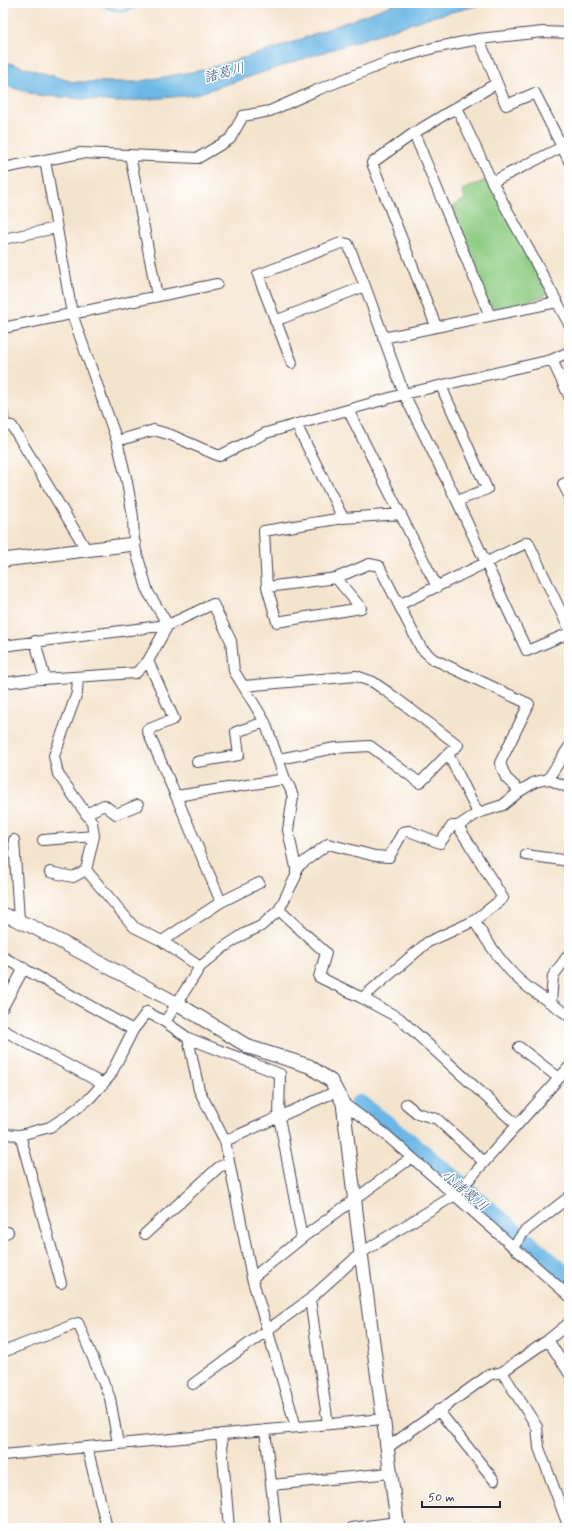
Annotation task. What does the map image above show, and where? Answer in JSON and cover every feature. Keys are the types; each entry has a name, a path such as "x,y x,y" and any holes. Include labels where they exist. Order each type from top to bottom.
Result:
{"street":[{"path":"3,168 81,153 198,158 230,139 243,116 270,111 316,90 393,60 433,48 480,39 543,32 569,33"},
{"path":"480,39 506,105 535,94 569,161"},
{"path":"436,326 372,162 414,133 498,83"},
{"path":"457,108 492,182 569,324"},
{"path":"414,133 490,316"},
{"path":"492,182 562,147"},
{"path":"130,155 157,296"},
{"path":"44,160 72,314 117,441 127,482 133,517 134,544 148,592 168,625"},
{"path":"3,239 56,228"},
{"path":"292,363 258,275 341,243 348,244 365,286 382,338 404,394 486,562 526,651 569,633"},
{"path":"3,328 217,284"},
{"path":"275,321 365,286"},
{"path":"382,338 557,302"},
{"path":"117,441 154,430 170,435 219,456 266,433 296,424 404,394 552,360 569,352"},
{"path":"552,360 569,396"},
{"path":"441,386 487,489 457,501"},
{"path":"348,410 437,587"},
{"path":"296,424 343,518"},
{"path":"3,425 12,426 86,549"},
{"path":"569,482 563,484 569,495"},
{"path":"336,578 361,608 277,622 268,588 264,531 343,518 401,514"},
{"path":"399,605 528,542 569,629"},
{"path":"3,560 134,544"},
{"path":"268,588 336,578 370,564 379,566 421,648 433,660 529,704 500,763 506,778 520,791"},
{"path":"3,646 168,625 213,604 231,641 234,671 265,722 293,797 288,830 296,868 296,876 279,910 261,926 244,934 224,947 200,967 178,1004 165,1022"},
{"path":"3,683 136,673 148,661 168,625"},
{"path":"35,641 45,679"},
{"path":"148,661 174,719 147,730 221,902"},
{"path":"244,686 356,676 373,682 458,745 420,783 370,746 335,748 279,759"},
{"path":"50,872 73,877 86,870 94,836 92,822 58,774 54,756 77,693 78,677"},
{"path":"197,762 239,754 236,732 265,722"},
{"path":"548,780 569,747"},
{"path":"448,754 478,814"},
{"path":"176,796 285,779"},
{"path":"296,868 328,844 375,856 389,857 403,832 409,831 440,843 452,826 458,826 478,814 503,805 520,791 535,782 548,780 569,788"},
{"path":"86,814 104,805 116,814 138,805"},
{"path":"362,998 428,942 474,921 503,898 458,826"},
{"path":"44,840 94,836"},
{"path":"14,840 19,920"},
{"path":"526,855 569,861"},
{"path":"86,870 134,927 162,941 200,967"},
{"path":"162,941 221,902 259,883"},
{"path":"279,910 326,953 319,977 399,1018 517,1125"},
{"path":"3,914 35,928 178,1004 249,1048 309,1066 331,1081 337,1091 343,1103 382,1419 398,1525 352,1528"},
{"path":"474,921 510,970 528,987 569,1016"},
{"path":"551,1002 553,976 569,954"},
{"path":"3,957 133,1030"},
{"path":"3,1007 24,968"},
{"path":"3,1134 20,1135 50,1127 89,1099 103,1084 133,1030 147,1012 188,1038 280,1074 279,1117 302,1238"},
{"path":"3,1030 103,1084"},
{"path":"188,1038 199,1090 225,1141 252,1278 266,1331 296,1427"},
{"path":"519,1047 559,1078"},
{"path":"193,1384 310,1299 361,1253 457,1193 569,1067"},
{"path":"225,1141 337,1091"},
{"path":"343,1103 385,1134 411,1158 457,1193 569,1296"},
{"path":"406,1104 417,1113 437,1120 484,1162"},
{"path":"20,1135 61,1283"},
{"path":"252,1278 302,1238 411,1158"},
{"path":"145,1234 219,1167 229,1163"},
{"path":"515,1245 524,1232 569,1197"},
{"path":"310,1299 328,1424"},
{"path":"3,1352 78,1323 110,1398 118,1444"},
{"path":"387,1448 438,1410 489,1375 502,1372 569,1324"},
{"path":"548,1340 569,1373"},
{"path":"502,1372 537,1427 539,1448 568,1528"},
{"path":"438,1410 494,1480"},
{"path":"3,1455 382,1419"},
{"path":"265,1430 276,1528"},
{"path":"221,1434 229,1528"},
{"path":"87,1447 107,1528"},
{"path":"272,1485 390,1473"}],"green space":[{"path":"484,181 488,181 549,294 507,308 497,309 489,305 451,207 465,199 462,190"},
{"path":"3,398 10,422 3,421"}],"water":[{"name":"諸葛川","path":"397,3 489,3 427,18 194,95 118,102 37,95 3,85 3,61 73,82 136,82 202,70 280,47"}],"waterway":[{"path":"98,3 120,11 129,10 141,3"},
{"name":"小諸葛川","path":"359,1104 397,1132 433,1162 569,1280"}]}
